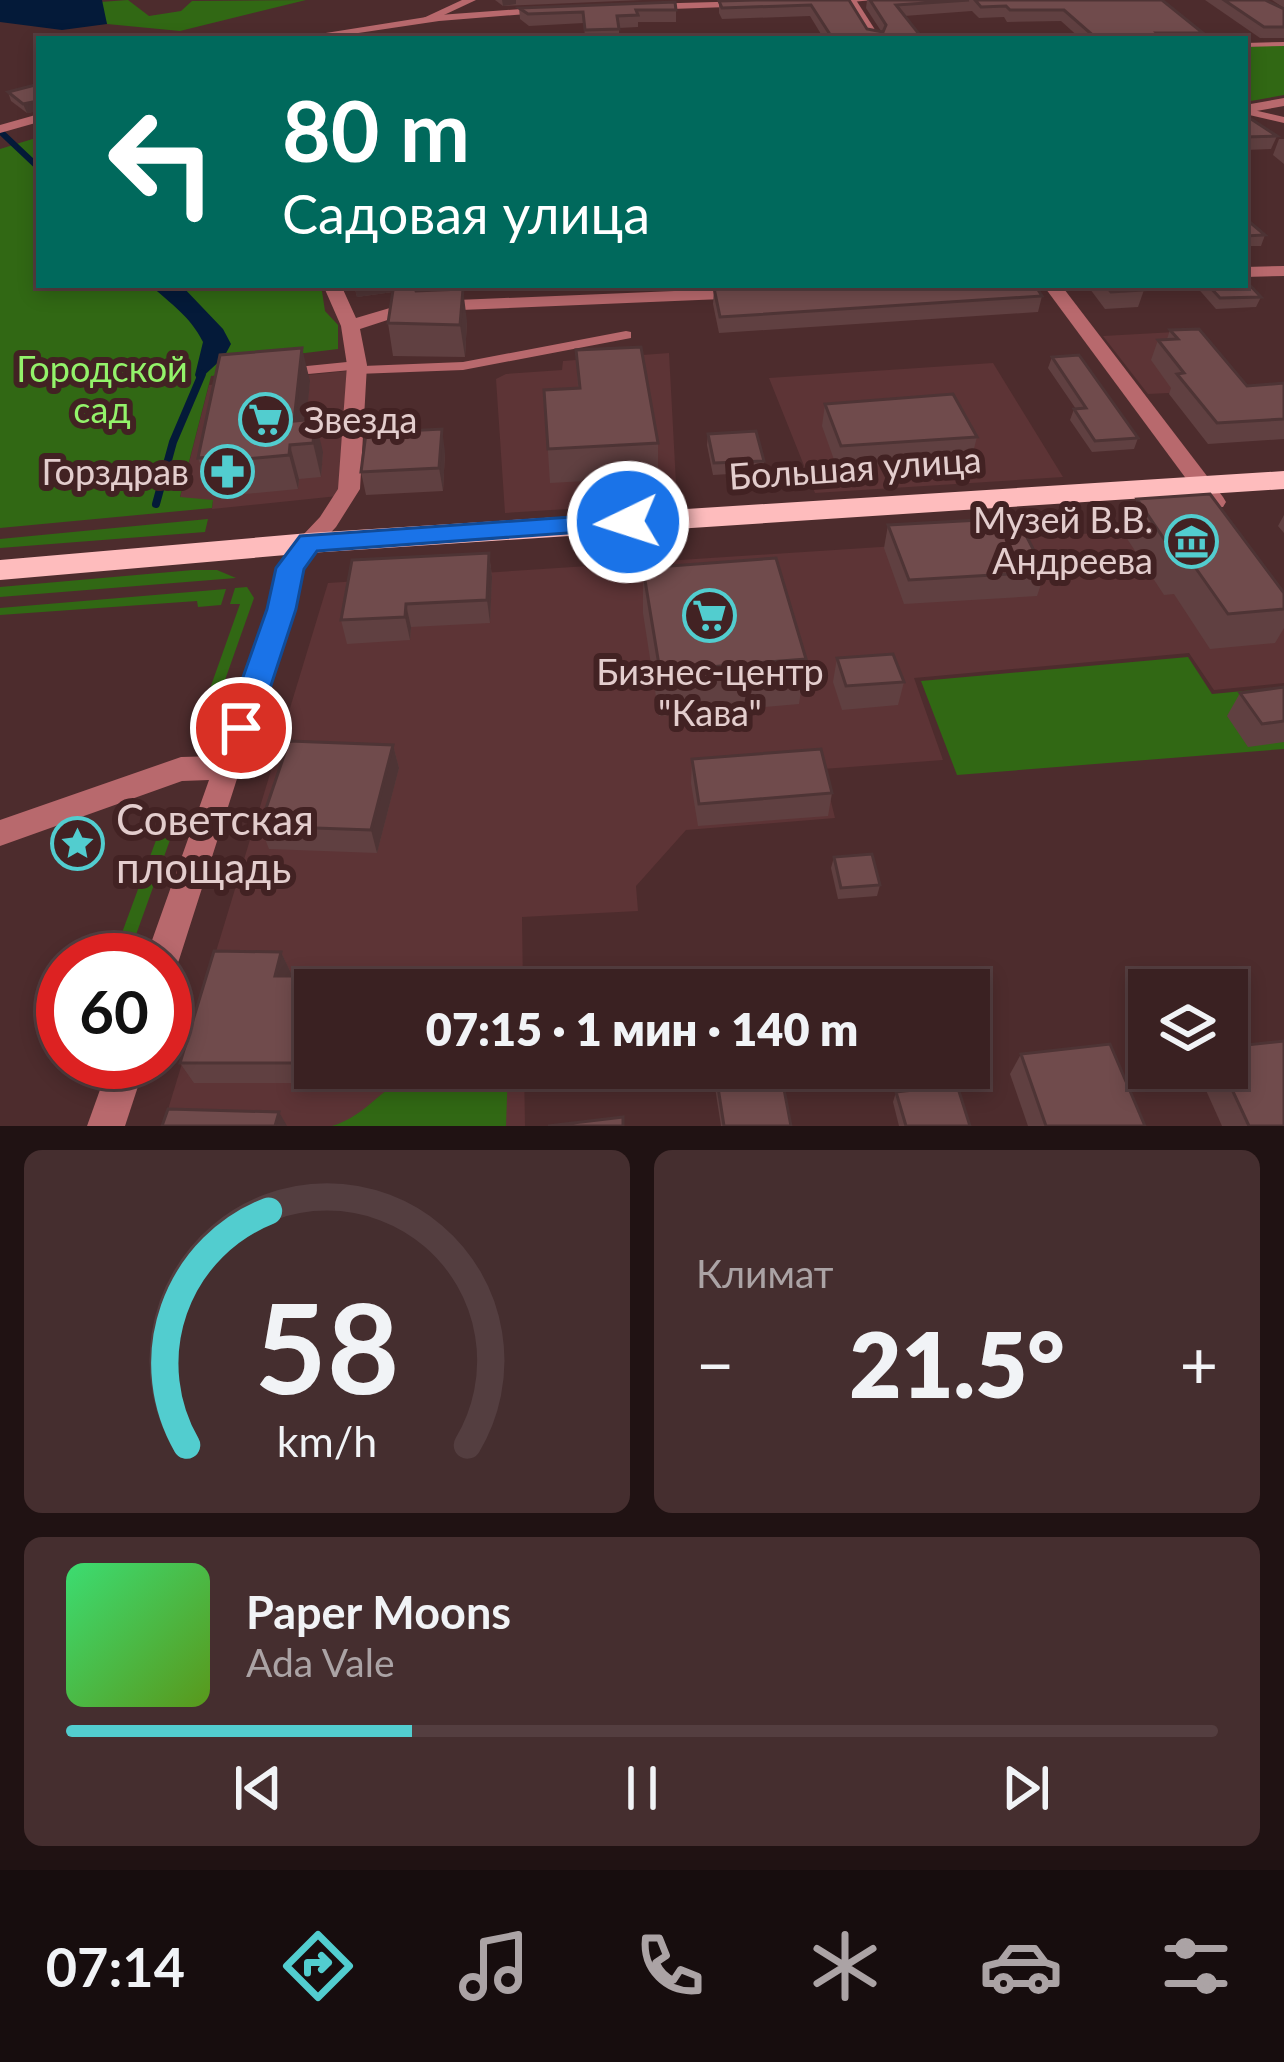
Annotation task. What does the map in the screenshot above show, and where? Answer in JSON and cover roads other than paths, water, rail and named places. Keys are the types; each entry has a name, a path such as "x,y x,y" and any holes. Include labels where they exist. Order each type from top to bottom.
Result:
{"main road":[{"name":"Большая улица","path":"0,570 309,543 1284,480"}],"street":[{"path":"425,20 471,0"},
{"path":"852,0 873,36"},
{"path":"806,2 869,0"},
{"path":"623,8 760,3"},
{"path":"315,36 425,20 555,10"},
{"path":"1248,109 1284,102"},
{"path":"0,129 36,119"},
{"path":"1248,272 1284,271"},
{"path":"171,933 282,609 290,568 349,489 357,367 350,326 333,288"},
{"path":"1054,288 1227,520"},
{"path":"350,326 410,308 764,292"},
{"path":"0,832 182,769 228,767"},
{"path":"106,1126 119,1089"}],"lane":[{"path":"1248,45 1284,44"},
{"path":"1248,111 1284,120"},
{"path":"279,373 464,366 626,335"}],"water":[{"path":"0,0 102,0 107,24 62,30 0,22"},
{"path":"153,288 184,288 231,344 198,381 195,375 203,342 186,318"}],"waterway":[{"path":"3,134 36,165"},
{"path":"156,504 173,442 202,374"}],"place":[{"name":"Звезда","path":"265,420"},
{"name":"Горздрав","path":"228,472"},
{"name":"Музей В.В. Андреева","path":"1192,541"},
{"name":"Бизнес-центр \"Кава\"","path":"710,616"},
{"name":"Советская площадь","path":"77,844"}],"park label":[{"name":"Городской сад","path":"102,390"}]}
